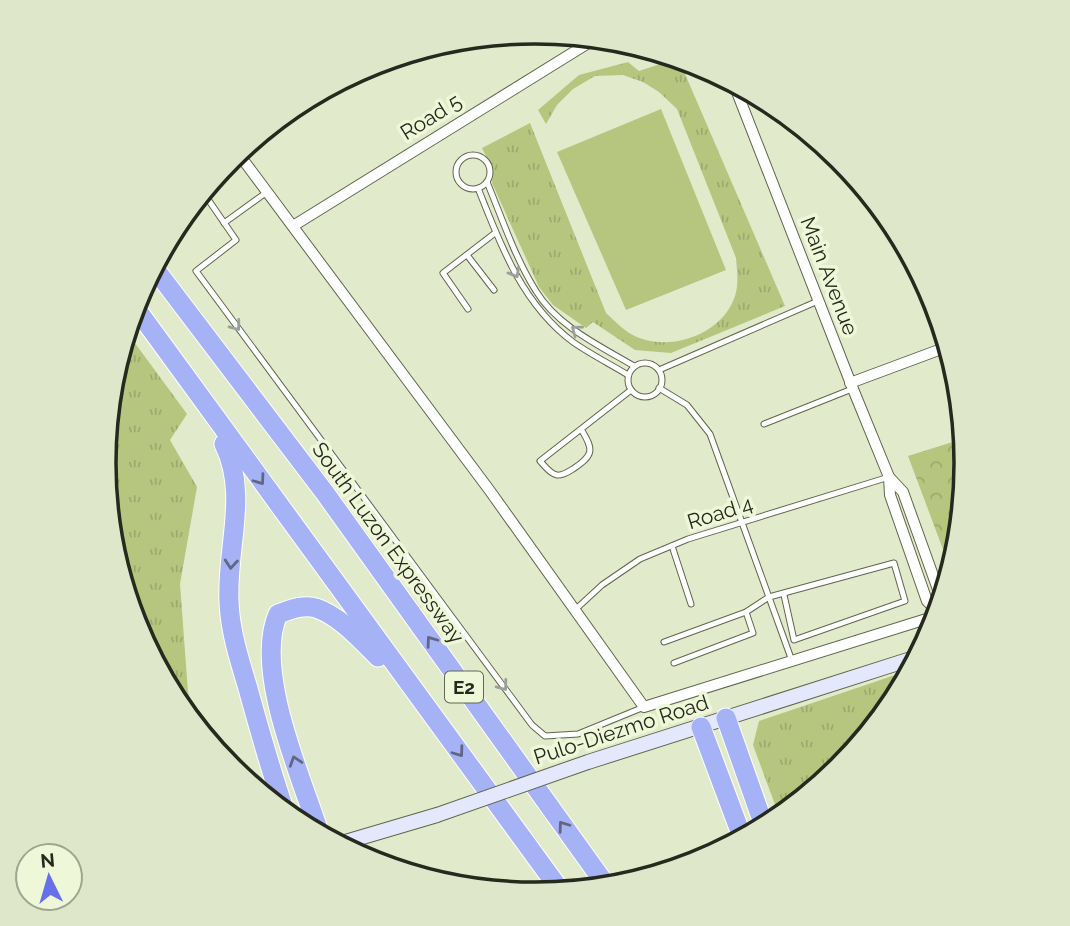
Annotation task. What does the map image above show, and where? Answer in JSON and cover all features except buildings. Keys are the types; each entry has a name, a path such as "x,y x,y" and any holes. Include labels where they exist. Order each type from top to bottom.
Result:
{"highway":[{"name":"South Luzon Expressway","path":"161,275 325,493 600,877"},
{"name":"E2","path":"142,317 554,881"},
{"path":"206,405 232,459 235,472 236,515 229,603 239,659 280,796"},
{"path":"315,820 287,736 275,687 270,659 272,628 278,614 296,607 315,608 335,618 363,641 419,697"},
{"path":"726,718 761,816"},
{"path":"701,727 739,829"}],"main road":[{"name":"Pulo-Diezmo Road","path":"352,840 437,815 588,762 904,661"}],"street":[{"name":"Road 5","path":"293,226 583,46"},
{"name":"Main Avenue","path":"738,97 889,477 890,495 930,604"},
{"path":"245,162 576,609 644,707 923,620"},
{"path":"851,386 939,350"},
{"name":"Main Avenue","path":"889,477 903,492 936,584"}],"lane":[{"path":"478,155 487,161 490,172 487,182 478,188 466,187 458,180 456,169 462,159 478,155"},
{"path":"487,182 536,292 555,313 578,332 634,366"},
{"path":"478,188 501,248 528,296 572,341 628,375"},
{"path":"224,223 267,192"},
{"path":"209,200 236,240 196,271 532,724 545,736 578,734 644,707"},
{"path":"468,309 443,273 495,233"},
{"path":"467,255 494,290"},
{"path":"659,370 818,301"},
{"path":"644,362 659,370 662,379 659,388 651,396 640,396 631,390 627,380 634,366 644,362"},
{"path":"764,424 851,386"},
{"path":"659,388 687,405 710,434 792,661"},
{"path":"581,429 589,442 591,452 587,460 565,474 550,472 540,460 631,390"},
{"name":"Road 4","path":"576,609 602,585 640,559 688,539 889,477"},
{"path":"672,546 691,604"},
{"path":"664,642 746,612 769,597 894,563 905,601 794,640 783,595"},
{"path":"674,663 753,633 746,612"}],"green space":[{"path":"628,62 639,71 662,63 684,72 785,306 671,353 635,350 593,322 586,328 553,305 539,287 492,183 493,171 482,148 530,123 606,313 628,332 645,340 660,342 691,338 706,331 728,310 735,296 736,258 677,109 659,92 643,82 623,75 595,76 573,89 557,105 546,124 538,110 579,75"},
{"path":"661,109 726,270 626,310 557,152"},
{"path":"134,342 187,414 170,440 197,487 180,584 188,692 191,703 159,648 138,598 119,518 116,463 119,408"},
{"path":"953,442 951,518 944,553 908,456"},
{"path":"897,674 868,718 850,739 811,778 776,806 753,745 759,721"}]}
